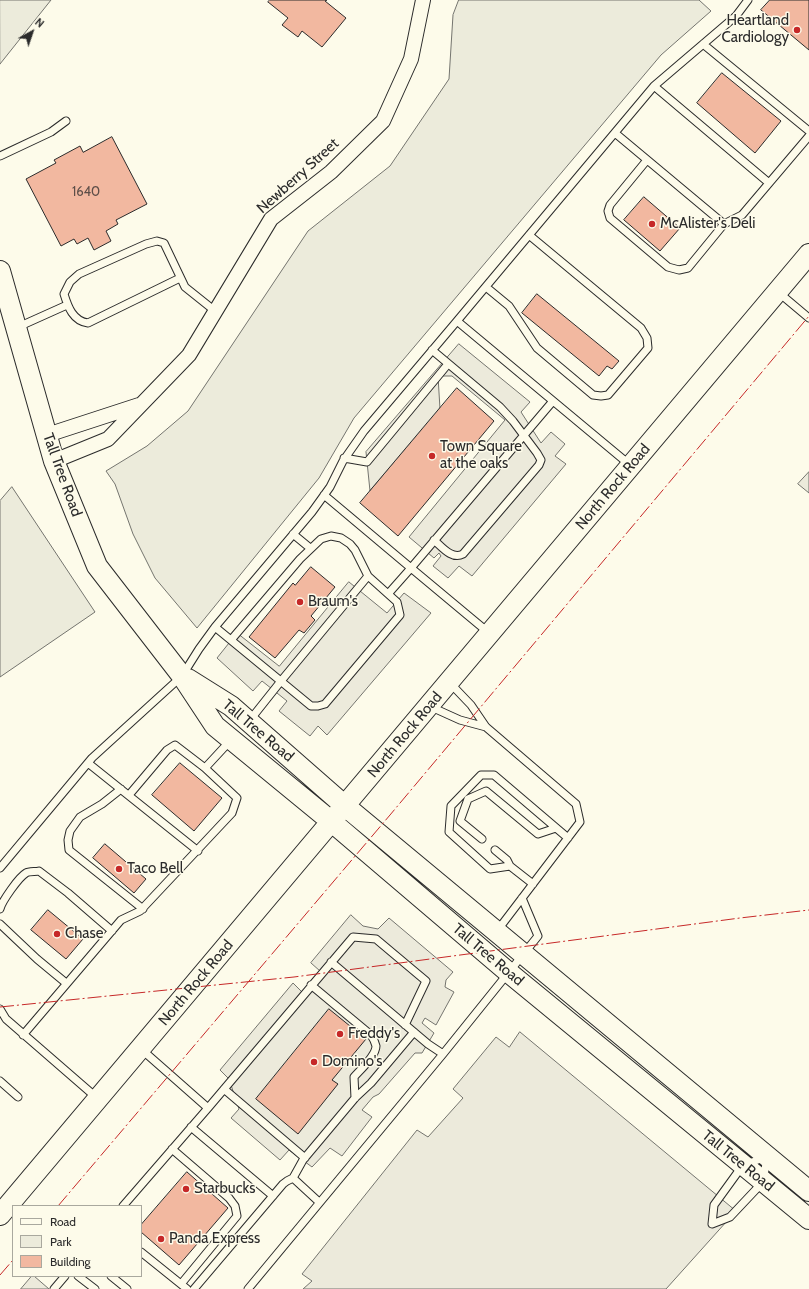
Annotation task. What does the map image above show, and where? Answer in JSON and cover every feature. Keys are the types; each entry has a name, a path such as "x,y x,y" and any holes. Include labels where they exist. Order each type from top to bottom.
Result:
{"street":[{"name":"Newberry Street","path":"54,461 108,439 189,355 271,219 331,172 383,121 412,59 423,0"},
{"name":"North Rock Road","path":"7,1209 809,254"},
{"name":"Tall Tree Road","path":"0,271 54,461 97,566 182,676 215,726 332,822 508,972 809,1219"},
{"name":"Newberry Street","path":"47,435 141,404"},
{"name":"Tall Tree Road","path":"182,676 231,706 345,806 809,1191"}],"lane":[{"path":"0,868 88,763 182,676 215,627 312,512 330,487 344,458 364,431 654,86 736,16 748,0"},
{"path":"703,44 809,131"},
{"path":"654,86 769,183"},
{"path":"0,156 51,132 66,122"},
{"path":"615,133 724,224"},
{"path":"647,160 610,205 608,211 610,218 668,267 679,270 688,268 724,224 742,215 809,136"},
{"path":"486,287 509,306 537,348 593,395 608,395 648,348 647,338 641,328 529,235"},
{"path":"180,278 88,323 82,322 75,318 67,304 64,294 70,282 79,274 146,244 157,241 164,243 185,287 215,311"},
{"path":"777,292 809,318"},
{"path":"17,328 67,304"},
{"path":"457,321 631,465"},
{"path":"432,350 500,407 538,453 541,460 539,465 464,554 459,556 452,555 434,540"},
{"path":"344,458 367,462 448,364"},
{"path":"388,594 553,400"},
{"path":"324,495 490,633"},
{"path":"294,534 310,548"},
{"path":"215,627 311,706 318,706 324,704 400,615 397,602 368,576 355,550 350,544 341,538 331,536 321,538 310,548 231,640"},
{"path":"248,722 368,576"},
{"path":"449,682 471,705 486,726 576,804 580,822 497,932"},
{"path":"429,706 460,720 486,726"},
{"path":"205,768 232,739"},
{"path":"23,1035 121,920 143,909 198,851 232,813 237,798 205,768 176,745 167,750 129,795"},
{"path":"88,763 198,851"},
{"path":"510,866 490,869 448,832 451,806 481,775 494,775 568,838"},
{"path":"121,789 102,804 80,817 70,831 68,840 69,850 143,909"},
{"path":"482,839 460,821 468,799 486,791 538,834 556,828"},
{"path":"495,850 507,860 510,866 533,884"},
{"path":"0,909 1,905 13,888 26,873 39,871 68,893 112,931"},
{"path":"248,1289 443,1054 538,936 522,898"},
{"path":"0,924 37,959 66,983"},
{"path":"124,1205 224,1090 352,937 376,939 426,981 405,1025"},
{"path":"331,962 428,1044 443,1054"},
{"path":"311,985 374,1040 376,1046 375,1051 354,1077 355,1098"},
{"path":"0,1010 3,1021 23,1035 98,1099"},
{"path":"194,1289 283,1184 293,1178 305,1158 355,1098 371,1083 414,1032"},
{"path":"141,1049 208,1108"},
{"path":"0,1081 18,1096"},
{"path":"224,1090 305,1158"},
{"path":"191,1127 273,1196"},
{"path":"172,1149 229,1198 235,1206 237,1216 181,1284"},
{"path":"767,1157 764,1182 730,1217 712,1224 714,1205 743,1165 767,1157"},
{"path":"293,1178 319,1202"},
{"path":"142,1253 187,1289"},
{"path":"54,1289 64,1277"},
{"path":"79,1277 95,1289"},
{"path":"112,1277 127,1289"}],"green space":[{"path":"0,0 51,0 0,64"},
{"path":"459,0 699,0 711,11 661,55 354,418 319,478 197,628 155,578 133,534 115,484 106,471 147,446 188,411 308,231 390,166 449,79 453,15"},
{"path":"12,487 95,612 0,677 0,501"}],"shaded area":[{"path":"459,344 530,402 521,412 541,443 551,432 565,444 555,456 566,464 472,576 459,566 448,578 433,566 441,556 439,553 434,558 409,537 505,420 452,376 438,376 440,409 370,491 366,452"},
{"path":"809,472 809,493 798,484"},
{"path":"349,582 387,613 404,593 431,613 327,735 318,726 310,736 279,711 287,701 262,681 253,691 217,658 237,633 279,666"},
{"path":"351,915 363,926 378,929 389,918 453,972 446,980 445,987 454,992 436,1025 425,1018 422,1023 434,1033 422,1053 415,1053 379,1094 373,1097 362,1110 372,1117 342,1156 330,1148 312,1167 289,1150 280,1160 231,1118 239,1109 229,1079 220,1070 293,983 303,993 320,971 311,963"},
{"path":"520,1032 736,1211 666,1289 303,1289 312,1281 302,1274 417,1130 428,1137 463,1098 453,1089 496,1037 509,1047"},
{"path":"31,1277 35,1277 49,1289 21,1289"}],"building":[{"path":"270,0 327,0 325,1 346,18 322,47 302,31 298,37 282,25 288,18 268,2"},
{"name":"Heartland Cardiology","path":"770,0 809,0 809,50 761,10"},
{"path":"722,73 781,121 755,153 697,103"},
{"path":"112,137 147,204 116,220 118,224 106,231 111,241 94,250 88,238 77,244 74,239 61,246 26,179 56,163 54,160 80,146 83,152"},
{"name":"McAlister's Deli","path":"644,197 680,228 660,251 624,220"},
{"path":"537,294 619,361 612,369 607,366 599,376 522,313"},
{"name":"Town Square at the oaks","path":"457,388 494,421 398,536 360,503"},
{"name":"Braum's","path":"311,567 335,587 311,616 315,620 304,633 299,630 275,658 249,637 293,583 295,585"},
{"path":"180,763 222,798 194,831 152,795"},
{"name":"Taco Bell","path":"105,844 146,879 134,893 93,858"},
{"name":"Chase","path":"48,910 83,939 66,959 31,930"},
{"path":"329,1009 366,1039 332,1080 338,1084 298,1134 256,1099"},
{"path":"187,1172 228,1208 179,1265 142,1233 142,1224"}],"power":[{"path":"59,1205 390,815 809,316"},
{"path":"0,1007 294,977 809,910"},
{"path":"0,1275 12,1261"}],"place":[{"name":"Heartland Cardiology","path":"797,30"},
{"name":"McAlister's Deli","path":"652,224"},
{"name":"Town Square at the oaks","path":"432,456"},
{"name":"Braum's","path":"300,602"},
{"name":"Taco Bell","path":"119,869"},
{"name":"Chase","path":"57,934"},
{"name":"Freddy's","path":"340,1034"},
{"name":"Domino's","path":"314,1062"},
{"name":"Starbucks","path":"186,1189"},
{"name":"Panda Express","path":"161,1239"}]}
